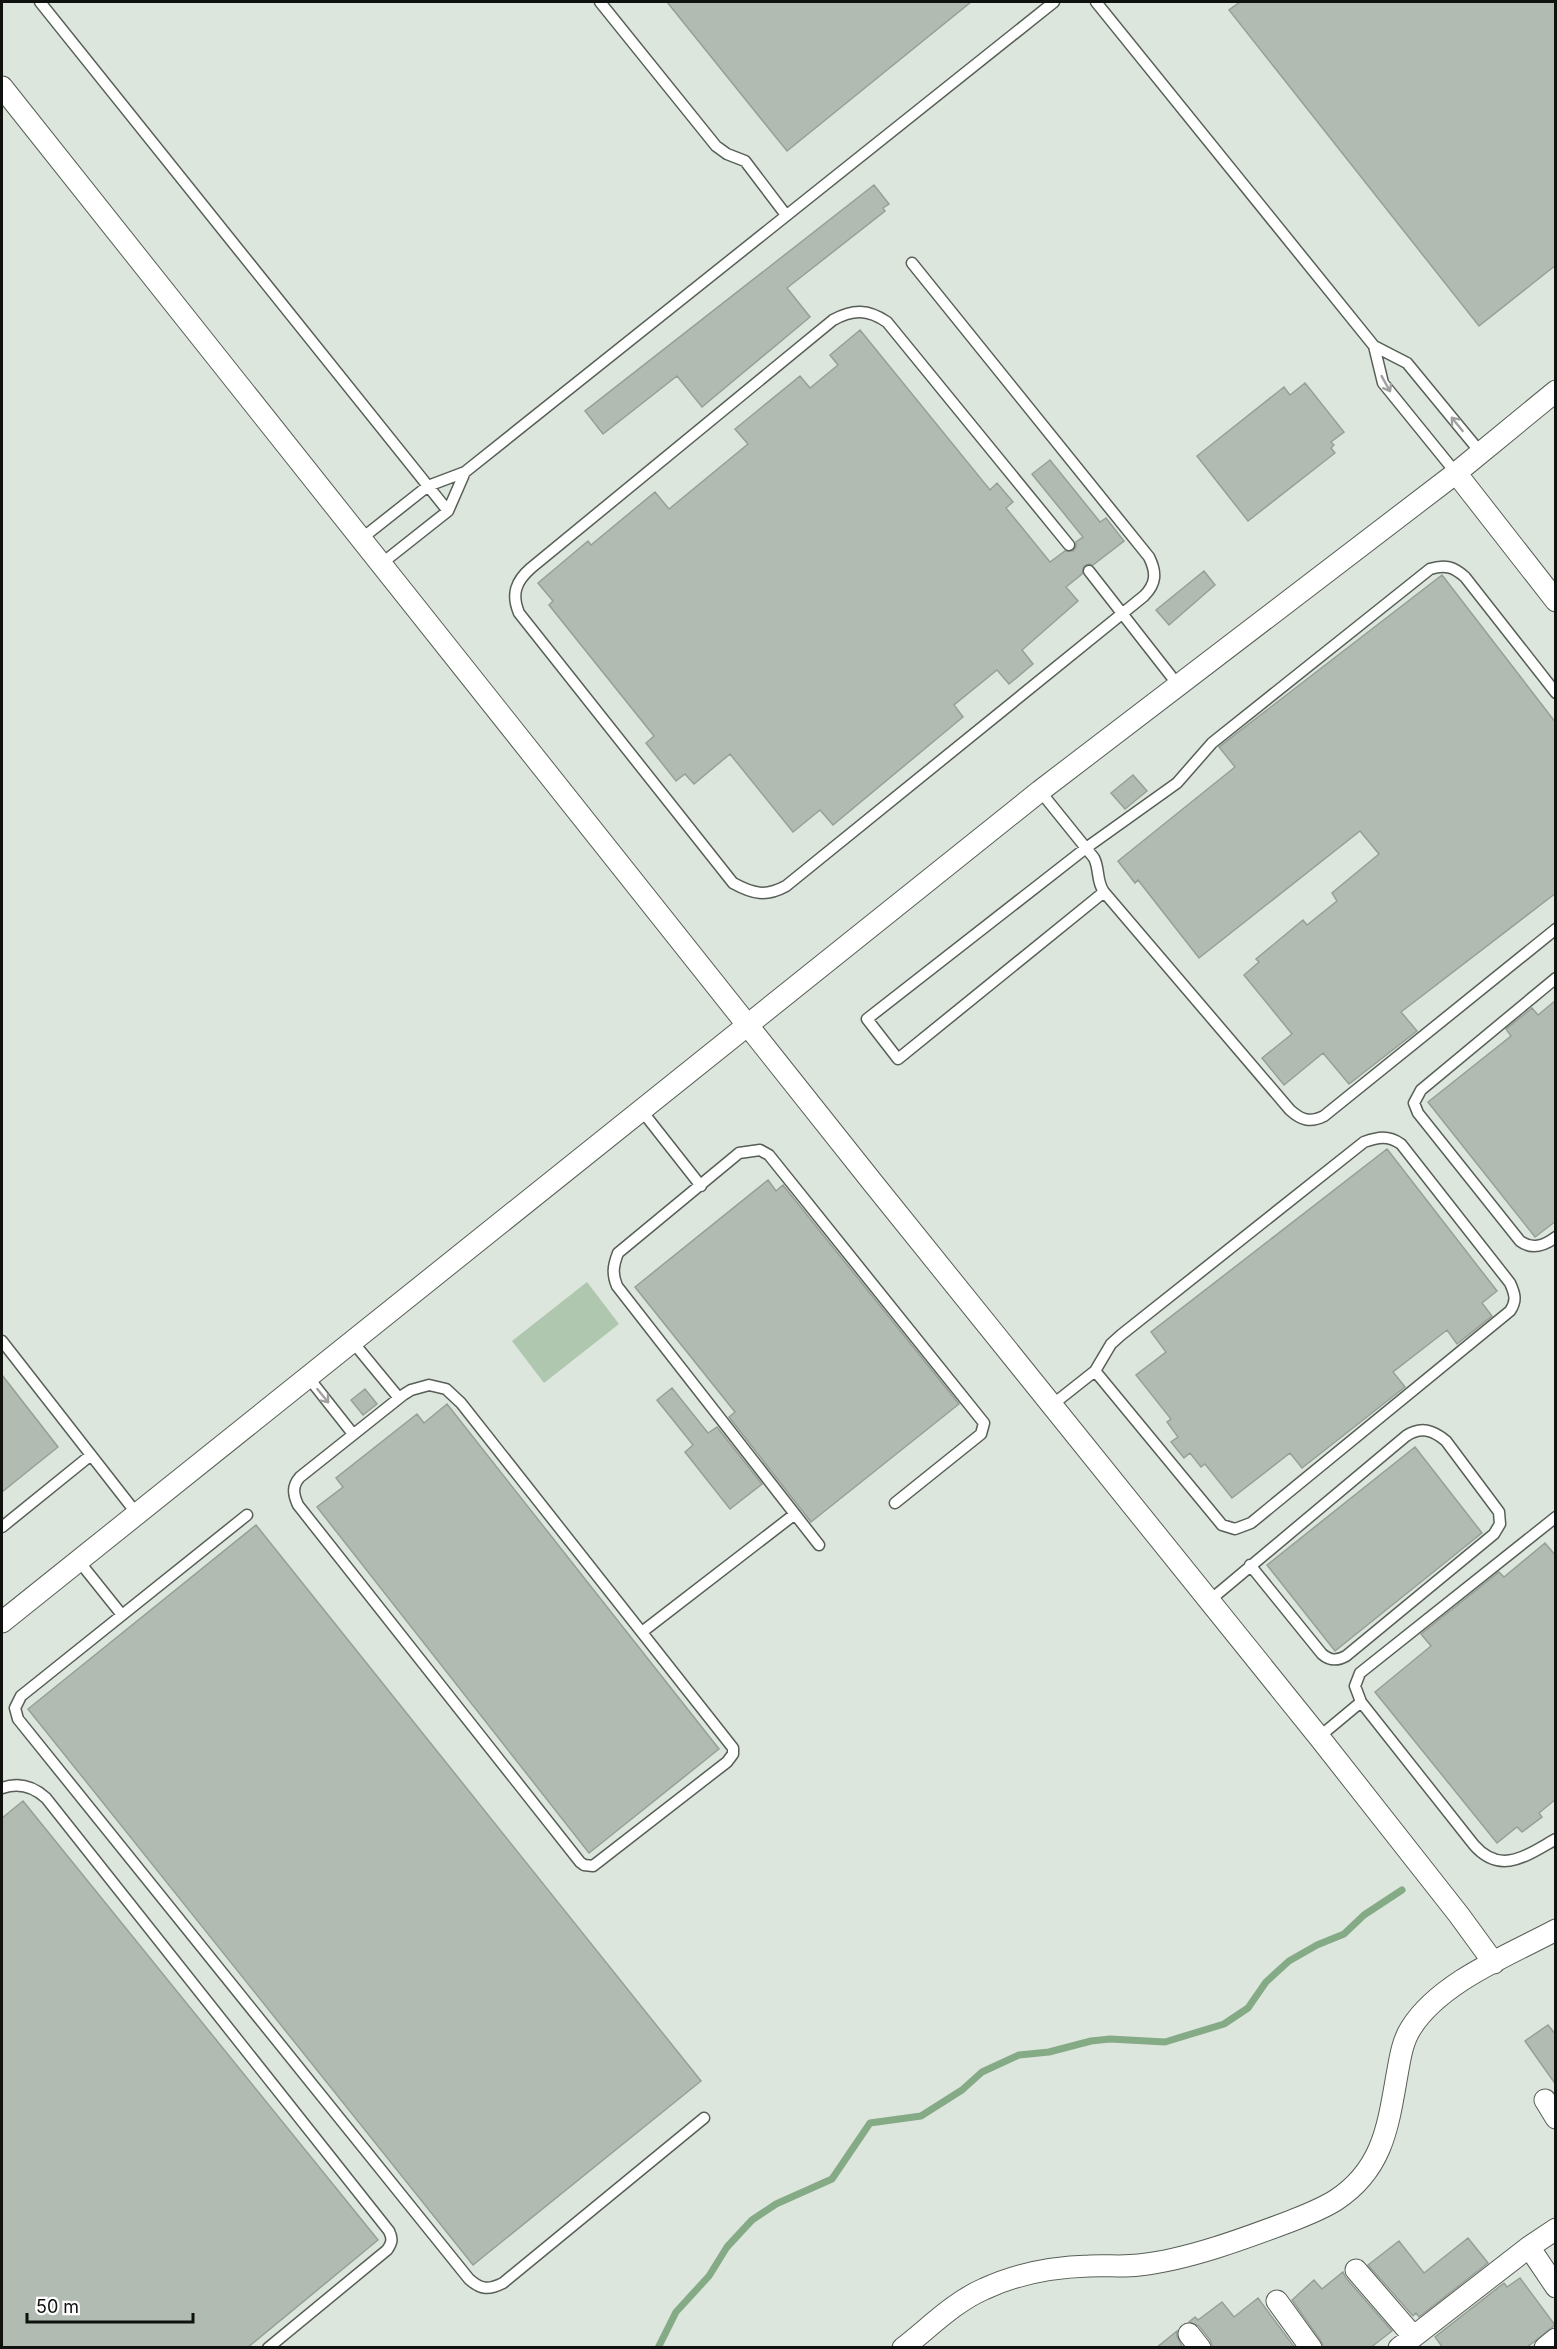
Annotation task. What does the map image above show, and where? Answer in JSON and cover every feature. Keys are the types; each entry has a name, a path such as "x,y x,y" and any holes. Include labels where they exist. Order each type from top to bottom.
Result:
{"street":[{"path":"2,87 1319,1737 1494,1963"},
{"path":"2,1622 1040,791 1456,473 1556,391"},
{"path":"1456,473 1556,601"},
{"path":"903,2348 969,2297 996,2284 1056,2269 1160,2262 1273,2228 1335,2201 1361,2180 1378,2153 1390,2118 1401,2052 1410,2030 1428,2005 1448,1989 1556,1930"},
{"path":"1356,2270 1406,2342 1529,2247 1556,2229"},
{"path":"1529,2247 1556,2287"},
{"path":"1277,2301 1311,2348"},
{"path":"1545,2348 1556,2339"}],"lane":[{"path":"40,2 448,510"},
{"path":"600,2 716,146 727,154 745,161 786,215"},
{"path":"361,539 428,486 465,472 1054,2"},
{"path":"1096,2 1374,346 1407,363 1480,453"},
{"path":"912,263 1149,558 1155,572 1154,585 1144,596 786,886 766,894 746,891 733,883 524,619 516,605 514,597 518,582 531,568 833,320 854,311 876,314 887,322 1069,545"},
{"path":"1374,346 1383,383 1456,473"},
{"path":"381,564 448,510 465,472"},
{"path":"1104,892 898,1059 867,1019 1086,848 1178,783 1212,743 1424,573 1435,567 1454,568 1464,577 1556,693"},
{"path":"1089,571 1178,685"},
{"path":"1040,791 1097,864 1098,880 1104,892 1290,1110 1297,1116 1308,1120 1324,1116 1556,929"},
{"path":"1556,978 1420,1090 1414,1103 1418,1113 1520,1241 1525,1245 1537,1246 1556,1237"},
{"path":"642,1111 701,1186"},
{"path":"1052,1405 1095,1371 1111,1344 1121,1335 1364,1142 1383,1137 1393,1138 1401,1144 1510,1283 1515,1298 1510,1311 1251,1523 1235,1529 1222,1525 1095,1371"},
{"path":"819,1545 617,1286 613,1277 613,1264 618,1253 740,1153 760,1150 769,1155 982,1419 984,1427 981,1434 895,1503"},
{"path":"2,1341 137,1514"},
{"path":"352,1341 399,1398"},
{"path":"308,1377 353,1434"},
{"path":"429,1385 438,1386 454,1395 730,1743 733,1754 727,1762 598,1864 589,1867 580,1862 298,1505 293,1489 295,1482 399,1398 411,1390 429,1385"},
{"path":"1209,1601 1250,1565 1406,1436 1419,1430 1433,1432 1446,1441 1499,1512 1500,1524 1494,1534 1346,1656 1336,1660 1322,1654 1250,1565"},
{"path":"2,1527 91,1455"},
{"path":"642,1632 795,1514"},
{"path":"247,1515 21,1696 15,1708 18,1719 477,2286 486,2289 504,2283 704,2118"},
{"path":"1556,1516 1360,1673 1355,1686 1361,1702 1474,1845 1487,1858 1495,1861 1511,1861 1556,1839"},
{"path":"78,1560 122,1615"},
{"path":"1319,1737 1361,1702"},
{"path":"2,1788 28,1786 46,1798 392,2237 387,2250 267,2348"}],"green space":[{"path":"587,1282 619,1324 544,1383 512,1341"}],"building":[{"path":"667,2 971,2 787,151"},
{"path":"1240,2 1556,2 1556,265 1479,326 1229,10"},
{"path":"874,185 889,204 883,208 885,211 787,288 810,317 702,407 677,376 603,434 585,411"},
{"path":"860,330 990,490 997,483 1013,502 1006,508 1050,562 1065,551 1073,551 1076,542 1083,537 1032,474 1050,460 1100,522 1106,518 1124,541 1093,565 1084,566 1082,574 1066,587 1078,601 1022,650 1033,664 1009,684 997,670 954,705 963,717 833,825 820,810 793,832 730,754 694,784 685,774 676,781 646,743 654,736 549,605 553,601 538,583 588,541 591,545 655,492 669,509 748,444 735,429 800,376 810,388 838,365 830,355"},
{"path":"1305,383 1344,432 1331,442 1334,445 1331,448 1335,453 1248,521 1197,456 1284,387 1290,395"},
{"path":"1204,571 1215,585 1169,625 1156,610"},
{"path":"1442,575 1556,723 1556,893 1401,1012 1417,1031 1349,1084 1323,1053 1284,1085 1262,1058 1292,1034 1244,975 1259,962 1256,959 1303,920 1307,925 1337,901 1332,893 1379,854 1360,831 1199,958 1138,880 1135,883 1118,861 1235,767 1219,747"},
{"path":"1133,775 1147,791 1125,809 1111,793"},
{"path":"1556,1000 1556,1221 1535,1237 1428,1102 1511,1036 1506,1029 1532,1008 1538,1015"},
{"path":"1387,1149 1497,1291 1482,1303 1492,1316 1457,1344 1447,1330 1393,1372 1405,1387 1302,1468 1290,1453 1232,1498 1205,1464 1201,1467 1190,1453 1184,1458 1171,1442 1178,1437 1167,1422 1171,1419 1136,1375 1166,1352 1151,1332"},
{"path":"768,1180 776,1191 783,1185 959,1404 811,1522 729,1417 735,1412 635,1287"},
{"path":"2,1375 58,1447 2,1492"},
{"path":"672,1388 708,1433 717,1427 762,1484 730,1509 685,1452 693,1445 657,1400"},
{"path":"365,1389 377,1404 363,1415 351,1400"},
{"path":"447,1404 719,1749 589,1853 317,1507 343,1487 336,1478 417,1414 424,1423"},
{"path":"1415,1447 1482,1533 1335,1651 1267,1565"},
{"path":"256,1525 701,2081 473,2265 28,1709"},
{"path":"1545,1543 1556,1556 1556,1799 1539,1813 1542,1817 1522,1832 1517,1827 1497,1843 1375,1692 1431,1646 1421,1634 1499,1572 1504,1577"},
{"path":"23,1801 378,2240 247,2348 2,2348 2,1818"},
{"path":"1548,2025 1556,2035 1556,2085 1525,2041"},
{"path":"1468,2238 1488,2263 1419,2317 1416,2313 1413,2316 1368,2265 1399,2241 1424,2273"},
{"path":"1343,2272 1392,2331 1370,2348 1324,2348 1292,2300 1314,2280 1322,2289"},
{"path":"1520,2278 1555,2325 1526,2348 1443,2348 1435,2337 1504,2283 1507,2287"},
{"path":"1258,2298 1295,2348 1213,2348 1199,2326 1189,2322 1195,2317 1198,2320 1222,2302 1234,2317"},
{"path":"1177,2331 1183,2348 1156,2348"}],"waterway":[{"path":"658,2348 676,2312 709,2276 727,2247 752,2220 776,2204 832,2179 870,2123 921,2116 962,2090 982,2072 1019,2055 1049,2052 1091,2041 1110,2039 1165,2042 1224,2024 1248,2008 1266,1982 1289,1961 1317,1945 1344,1934 1364,1915 1402,1890"}]}
